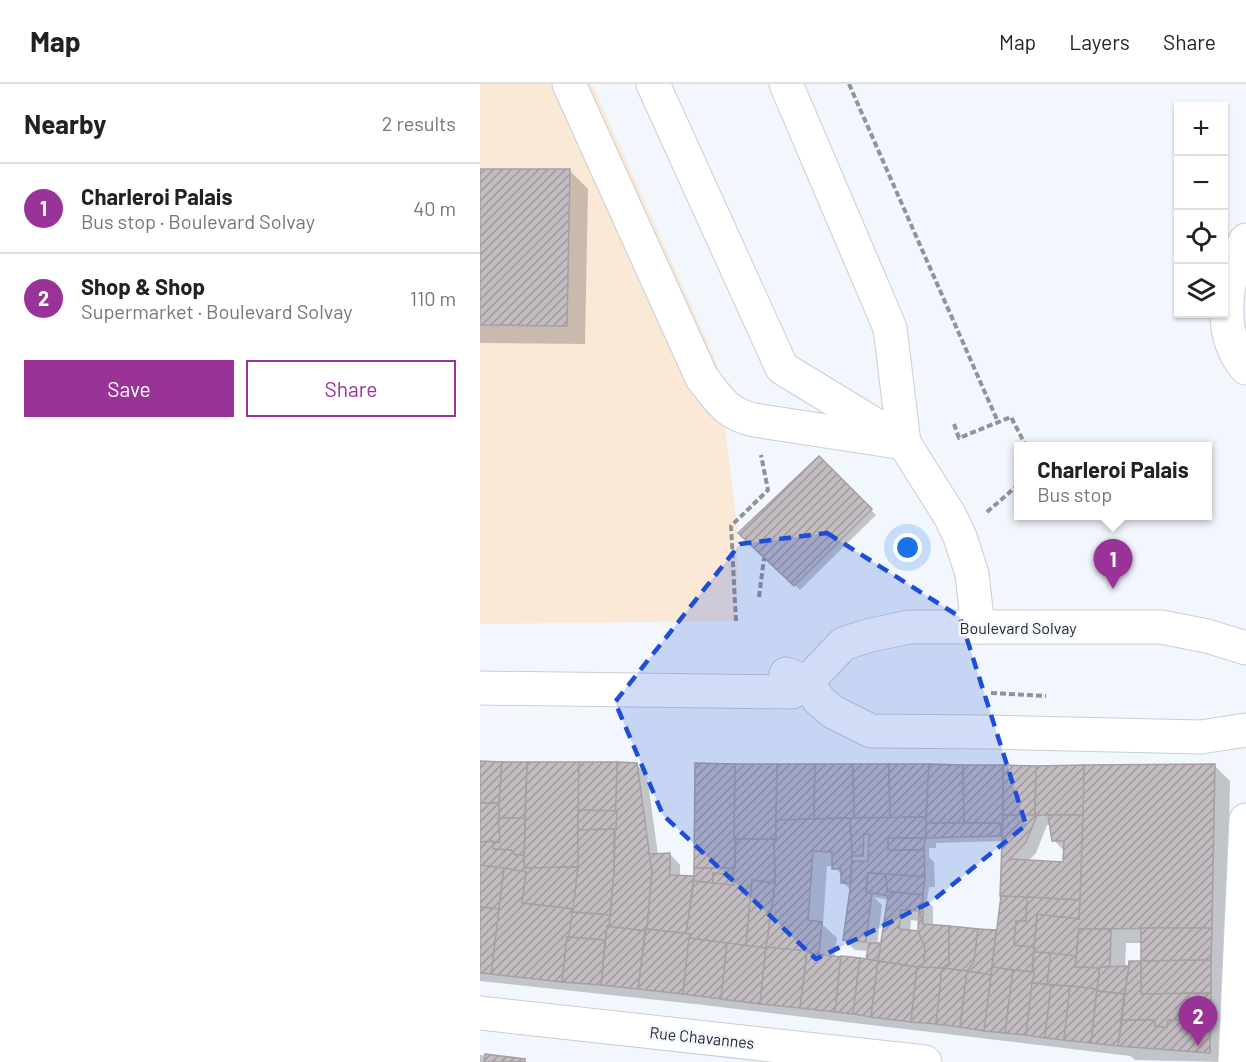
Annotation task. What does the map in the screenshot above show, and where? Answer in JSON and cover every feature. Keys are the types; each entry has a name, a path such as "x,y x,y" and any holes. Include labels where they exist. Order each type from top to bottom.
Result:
{"street":[{"path":"568,84 702,378 729,410 737,416 754,420 904,442"},
{"path":"653,84 782,368 904,442"},
{"path":"786,84 890,328 904,442 950,516 960,537 972,574 978,627"},
{"path":"1246,240 1228,287 1227,309 1228,326 1233,344 1246,368"},
{"name":"Boulevard Solvay","path":"480,688 792,692 807,682 843,645 867,636 909,627 1161,627 1207,636 1246,648"},
{"path":"480,669 786,674 807,682 819,700 833,712 871,731 1201,737 1246,730"},
{"path":"1235,1062 1246,820"},
{"name":"Rue Chavannes","path":"480,1013 925,1062"}],"path":[{"path":"849,84 998,422"},
{"path":"954,424 959,438 1011,417 1024,442"},
{"path":"736,621 731,526 768,490 754,420"},
{"path":"988,509 1014,488"},
{"path":"759,597 764,558"},
{"path":"991,693 1057,696"}],"highlighted area":[{"path":"827,533 960,617 1026,825 931,902 816,959 663,815 615,702 740,544"}],"shaded area":[{"path":"480,84 592,84 717,363 738,533 736,621 480,624"}],"building":[{"path":"480,169 570,169 567,326 480,325"},
{"path":"819,456 872,509 794,586 738,533"},
{"path":"480,761 502,762 499,803 480,803"},
{"path":"502,762 527,762 525,818 498,818"},
{"path":"527,762 579,762 578,867 524,868"},
{"path":"579,762 617,762 617,811 578,810"},
{"path":"617,762 637,763 652,872 645,931 609,927 614,872"},
{"path":"695,763 735,764 735,868 694,868"},
{"path":"735,764 777,764 776,839 734,839"},
{"path":"777,764 815,764 814,819 776,820"},
{"path":"815,764 853,764 854,818 814,819"},
{"path":"853,764 889,764 890,818 854,818"},
{"path":"889,764 929,764 926,817 890,818"},
{"path":"929,764 963,765 964,823 926,823"},
{"path":"1215,764 1212,928 1079,929 1076,956 1034,952 1037,914 1079,919 1084,765"},
{"path":"963,765 1003,765 1003,823 964,823"},
{"path":"1003,765 1036,766 1035,815 1003,815"},
{"path":"1084,765 1083,815 1035,815 1036,766"},
{"path":"480,803 499,803 500,842 480,842"},
{"path":"578,810 617,811 616,829 578,830"},
{"path":"1003,815 1037,815 1026,842 1010,859 1063,862 1064,841 1052,841 1048,815 1083,815 1080,900 1000,896"},
{"path":"926,817 926,838 888,838 888,850 924,850 925,877 868,873 866,892 872,893 866,942 843,940 852,861 868,861 869,834 864,834 863,856 852,856 850,818"},
{"path":"498,818 525,818 524,855 515,855 511,850 493,849 493,843 500,842"},
{"path":"850,818 852,856 850,883 841,883 841,869 832,869 832,852 813,851 808,920 822,922 819,954 766,947 775,883 776,820"},
{"path":"926,823 1001,823 1001,836 926,838"},
{"path":"614,829 614,872 610,915 572,912 578,867 578,830"},
{"path":"888,838 925,838 924,850 888,850"},
{"path":"736,839 774,839 775,883 752,880 746,946 689,938 690,934 686,934 694,881 734,885"},
{"path":"493,841 493,849 511,850 515,855 524,855 524,868 578,867 573,909 522,903 526,872 480,865 480,842"},
{"path":"670,853 670,875 694,876 686,934 647,929 652,872 649,854"},
{"path":"480,865 504,868 499,909 480,907"},
{"path":"504,868 526,872 522,903 573,909 562,982 491,974"},
{"path":"694,868 733,868 733,875 713,873 713,883 694,881"},
{"path":"713,873 733,875 734,885 713,883"},
{"path":"868,873 886,874 887,891 893,892 888,896 866,892"},
{"path":"886,874 925,877 923,895 887,891"},
{"path":"752,880 775,883 766,948 746,946"},
{"path":"893,892 923,895 923,924 919,911 901,910 899,929 918,931 925,947 924,963 917,967 878,961 888,896"},
{"path":"1001,896 1027,897 1026,921 1016,921 1014,945 1034,947 1032,972 992,967"},
{"path":"1027,897 1080,900 1079,919 1037,914 1034,947 1014,945 1016,921 1026,921"},
{"path":"480,907 499,909 491,974 480,973"},
{"path":"919,911 923,924 949,926 949,964 942,968 917,967 924,963 925,947 918,931"},
{"path":"572,912 610,915 605,940 569,937"},
{"path":"607,926 645,931 638,989 601,985"},
{"path":"949,926 978,929 974,962 967,971 942,968 949,964"},
{"path":"1141,928 1212,928 1211,960 1141,961"},
{"path":"646,929 690,934 683,994 638,989"},
{"path":"978,929 996,930 991,975 967,971 974,962"},
{"path":"1079,929 1111,929 1110,966 1075,967"},
{"path":"567,937 605,940 601,985 562,982"},
{"path":"689,938 727,943 721,999 683,994"},
{"path":"727,943 766,948 760,1004 721,999"},
{"path":"869,943 881,943 878,961 866,959"},
{"path":"766,947 807,951 800,1008 760,1004"},
{"path":"1034,952 1051,953 1047,984 1032,983"},
{"path":"807,953 841,957 835,1012 800,1008"},
{"path":"1051,953 1076,956 1075,967 1100,968 1097,989 1047,984"},
{"path":"841,956 860,958 853,1014 835,1012"},
{"path":"860,958 878,961 871,1017 853,1014"},
{"path":"1211,960 1211,993 1141,994 1141,961"},
{"path":"878,961 917,967 911,1022 871,1017"},
{"path":"1129,961 1141,961 1141,994 1211,993 1210,1019 1168,1020 1167,1028 1155,1026 1155,1020 1122,1020"},
{"path":"1129,966 1124,994 1097,991 1100,967"},
{"path":"917,967 942,968 936,1024 911,1022"},
{"path":"992,967 1013,970 1005,1033 984,1031"},
{"path":"942,968 967,971 960,1027 936,1024"},
{"path":"1013,970 1034,972 1026,1035 1005,1033"},
{"path":"967,971 991,975 984,1031 960,1027"},
{"path":"1032,983 1051,985 1045,1038 1026,1035"},
{"path":"1051,985 1070,986 1064,1040 1045,1038"},
{"path":"1070,986 1097,989 1091,1043 1064,1040"},
{"path":"1097,991 1124,994 1118,1046 1091,1043"},
{"path":"1210,1019 1210,1053 1118,1046 1122,1020 1155,1020 1155,1026 1167,1028 1168,1020"},
{"path":"485,1054 525,1059 525,1062 484,1062"}],"place":[{"name":"Charleroi Palais","path":"1113,589"},
{"name":"Shop & Shop","path":"1198,1046"}]}
